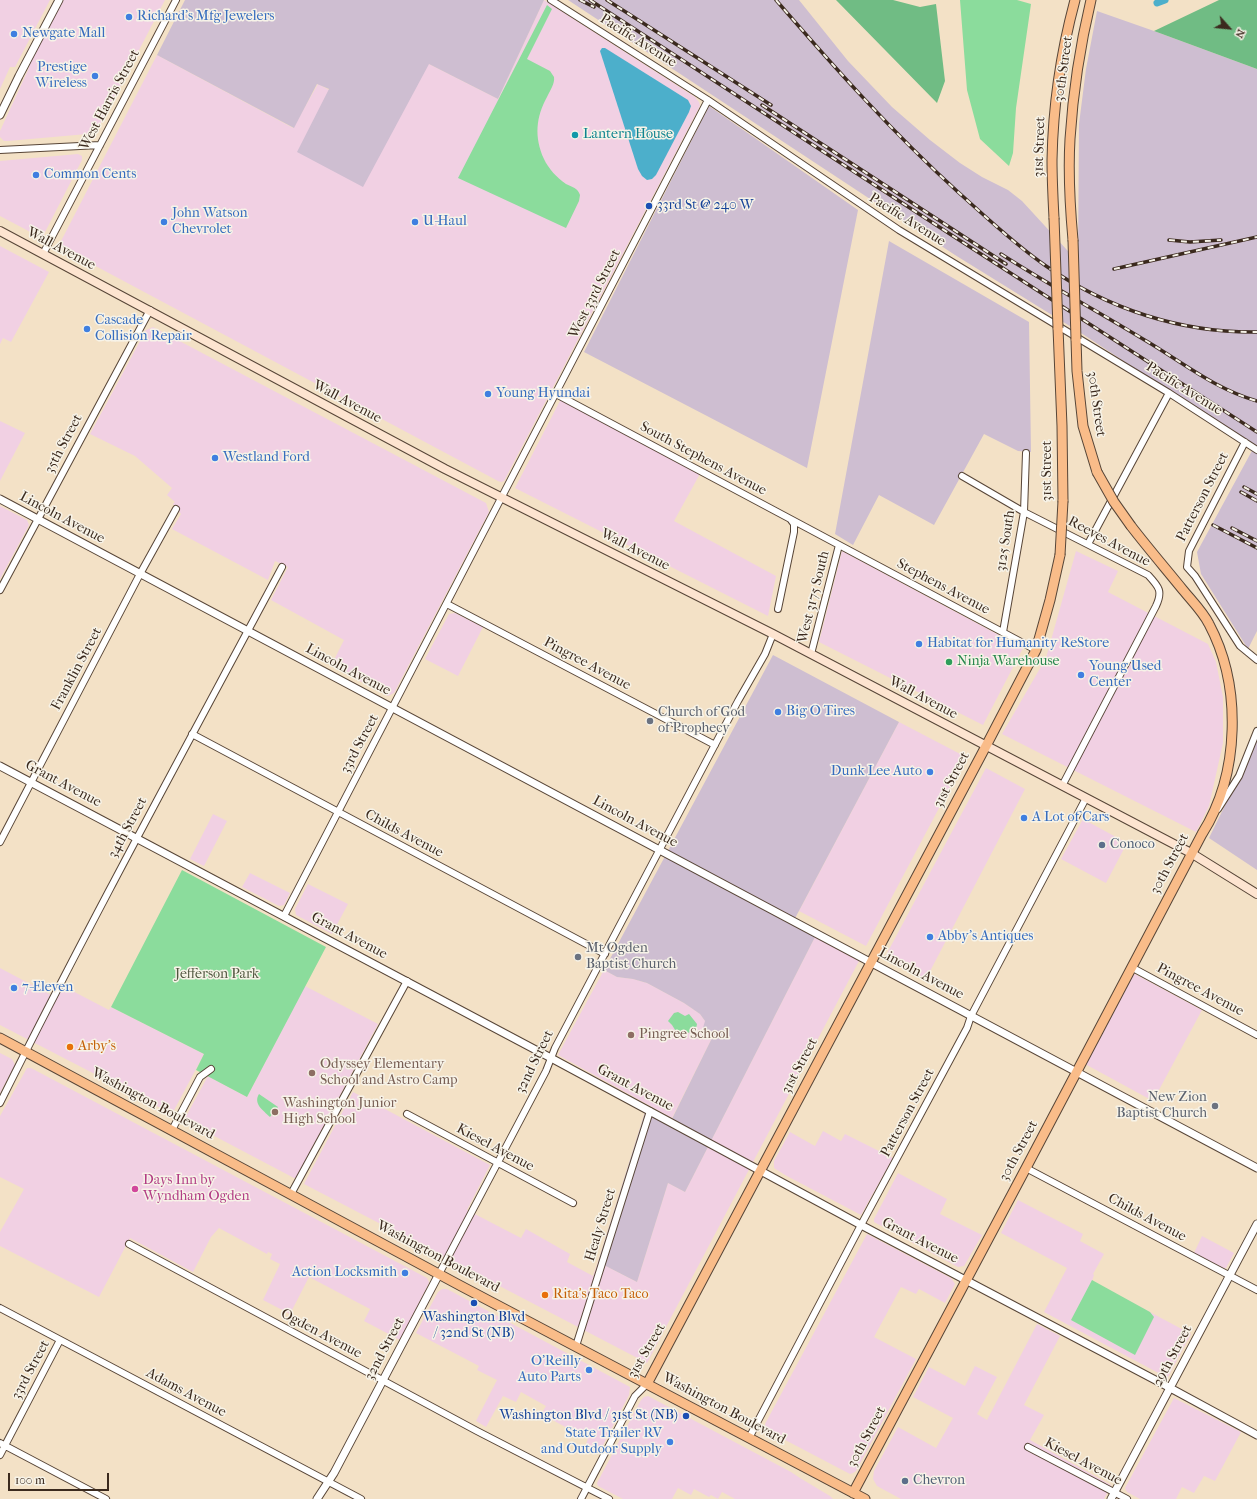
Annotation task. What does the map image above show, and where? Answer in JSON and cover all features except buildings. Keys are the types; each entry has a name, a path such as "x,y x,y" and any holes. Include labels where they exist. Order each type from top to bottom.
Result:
{"main road":[{"name":"31st Street","path":"647,1384 1036,650 1050,600 1060,555 1063,501 1062,426 1052,160 1062,56 1075,0"},
{"name":"30th Street","path":"852,1496 1131,967 1213,816 1227,771 1233,740 1232,698 1223,657 1209,623 1131,526 1114,502 1097,472 1083,426 1077,371 1070,195 1070,140 1073,96 1080,51 1091,0"},
{"name":"Wall Avenue","path":"0,231 150,310 445,470 773,634 1192,853 1257,894"},
{"name":"Washington Boulevard","path":"0,1038 439,1274 749,1438 852,1496 864,1499"}],"street":[{"path":"0,115 59,0"},
{"name":"West Harris Street","path":"43,254 176,0"},
{"name":"Pacific Avenue","path":"551,0 708,100 899,230 1169,393 1257,450"},
{"name":"West 33rd Street","path":"502,498 708,100"},
{"path":"0,150 100,145"},
{"name":"35th Street","path":"0,590 150,310"},
{"path":"1088,544 1169,393"},
{"name":"South Stephens Avenue","path":"556,394 839,545"},
{"name":"Patterson Street","path":"1245,442 1189,551 1187,566 1240,646 1257,660"},
{"name":"3125 South","path":"1003,632 1024,512 1026,453"},
{"name":"Reeves Avenue","path":"962,476 1024,512 1148,575 1158,586 1160,597 1156,606 1062,786"},
{"name":"33rd Street","path":"284,916 502,498"},
{"name":"Lincoln Avenue","path":"0,499 1257,1168"},
{"name":"Franklin Street","path":"0,842 140,574 176,509"},
{"path":"778,609 794,532 794,524 791,520"},
{"name":"Stephens Avenue","path":"839,545 1036,650"},
{"name":"West 3175 South","path":"811,654 839,545"},
{"name":"34th Street","path":"0,1103 25,1051 136,838 282,567"},
{"name":"Pingree Avenue","path":"447,604 715,745"},
{"name":"32nd Street","path":"317,1499 334,1474 498,1163 546,1071 555,1048 715,745 765,654 773,634"},
{"name":"Childs Avenue","path":"192,734 605,954"},
{"name":"30th Street","path":"1213,816 1239,776 1256,734"},
{"name":"Grant Avenue","path":"0,766 551,1058 861,1225 1257,1434"},
{"name":"Patterson Street","path":"749,1438 967,1028 971,1016 1086,798"},
{"name":"Pingree Avenue","path":"1131,967 1257,1035"},
{"path":"291,1194 406,981"},
{"path":"172,1130 200,1077 211,1069"},
{"name":"Healy Street","path":"576,1346 650,1111"},
{"name":"Kiesel Avenue","path":"407,1114 573,1203"},
{"name":"Childs Avenue","path":"1026,1168 1257,1290"},
{"name":"29th Street","path":"1113,1496 1257,1224"},
{"name":"Ogden Avenue","path":"129,1244 383,1381 609,1499"},
{"name":"Adams Avenue","path":"0,1308 360,1499"},
{"name":"33rd Street","path":"0,1455 2,1444 60,1340"},
{"name":"31st Street","path":"581,1499 635,1396 647,1384"},
{"path":"2,1444 106,1499"},
{"name":"Kiesel Avenue","path":"1028,1447 1113,1496 1128,1499"}],"shaded area":[{"name":"Newgate Mall","path":"0,0 50,0 15,67 10,67 0,89"},
{"path":"63,0 165,0 98,129 87,134 4,141 0,137 0,131 28,70 31,60"},
{"path":"185,0 544,0 498,99 429,64 363,187 297,152 329,89 317,84 294,128 157,55"},
{"path":"544,0 695,97 700,106 504,481 498,481 60,247 59,245 157,55 293,128 318,84 329,90 429,64 498,99"},
{"path":"568,0 799,0 848,61 892,107 930,140 960,163 982,177 1008,190 1022,201 1078,262 1079,124 1086,69 1097,11 1257,69 1257,631 1248,649 1201,574 1197,552 1254,447 1081,333 955,255"},
{"path":"709,106 858,210 807,468 584,352"},
{"path":"78,154 82,156 82,160 43,236 38,236 0,216 0,161"},
{"path":"889,241 1029,322 1031,452 1018,451 984,434 934,525 879,495 853,545 835,534"},
{"path":"0,246 49,272 11,342 3,338 0,344"},
{"path":"153,327 486,503 489,512 394,693 388,696 331,666 344,640 271,600 288,567 275,561 268,580 172,529 181,514 173,504 175,502 167,495 172,488 135,456 90,434 146,330"},
{"path":"562,397 701,472 674,521 776,576 768,616 515,488"},
{"path":"0,421 25,433 0,481"},
{"path":"0,506 27,520 29,525 0,579"},
{"path":"842,551 1023,648 983,725 819,642"},
{"path":"1076,551 1118,571 1108,592 1208,644 1216,662 1223,697 1223,743 1209,806 1196,832 1002,734 1046,658"},
{"path":"455,613 483,627 458,676 425,659 449,614"},
{"path":"773,655 899,722 792,924 815,937 685,1192 668,1183 637,1282 598,1262 645,1112 669,1125 711,1040 701,1035 705,1021 700,1014 684,1003 647,983 617,977 604,970"},
{"path":"899,722 966,757 866,946 799,911"},
{"path":"1257,740 1257,870 1209,838"},
{"path":"986,768 1025,789 926,979 885,957"},
{"path":"213,814 227,821 204,866 190,859"},
{"path":"1083,819 1127,843 1106,883 1061,859"},
{"path":"250,873 290,893 284,905 279,906 242,887"},
{"path":"308,884 348,904 332,934 296,915 295,909"},
{"path":"815,937 859,961 647,1363 304,1184 353,1092 490,1165 467,1210 521,1238 526,1229 570,1254 567,1262 593,1276 598,1262 637,1282 668,1183 685,1192"},
{"path":"0,968 51,995 61,985 109,1010 111,1007 204,1054 172,1114 0,1025"},
{"path":"604,970 617,977 647,983 684,1003 700,1014 705,1021 711,1040 672,1118 558,1055"},
{"path":"1133,973 1202,1010 1153,1101 1085,1064"},
{"path":"305,986 378,1024 296,1178 294,1178 184,1120 208,1076 247,1097"},
{"path":"0,1053 12,1059 15,1065 0,1093"},
{"path":"27,1068 31,1068 427,1278 429,1282 428,1285 400,1340 364,1321 370,1309 309,1277 290,1314 263,1300 280,1264 270,1259 272,1254 268,1252 267,1254 219,1228 211,1237 193,1272 130,1238 99,1297 0,1246 0,1232 24,1189 0,1177 0,1116"},
{"path":"823,1131 841,1141 845,1134 893,1158 861,1215 774,1168 774,1161 790,1132 815,1146"},
{"path":"898,1173 947,1199 940,1214 982,1235 964,1266 958,1267 874,1222 874,1219"},
{"path":"1018,1200 1083,1234 1080,1241 1104,1254 1093,1274 1092,1281 1191,1334 1168,1377 1044,1312 1067,1268 1001,1233"},
{"path":"867,1234 951,1278 955,1284 945,1303 919,1289 916,1294 901,1287 874,1337 916,1359 856,1471 850,1474 768,1431 765,1424"},
{"path":"1202,1236 1234,1253 1226,1268 1223,1268 1194,1253"},
{"path":"442,1289 447,1289 630,1387 629,1395 600,1451 586,1444 588,1439 541,1414 546,1406 521,1392 516,1402 503,1396 486,1427 476,1421 497,1380 477,1370 479,1366 416,1333 438,1292"},
{"path":"1037,1324 1060,1336 1024,1405 1044,1415 1030,1440 1111,1485 1104,1499 901,1499 877,1486 873,1479 874,1471 898,1427 936,1448 953,1418 913,1397 929,1367 965,1386 975,1366 997,1377 977,1414 987,1420"},
{"path":"648,1396 791,1472 833,1499 735,1499 722,1492 718,1499 711,1495 709,1497 694,1489 691,1495 678,1488 672,1499 623,1499 598,1486 597,1483 641,1400"},
{"path":"1174,1398 1241,1432 1215,1481 1204,1476 1194,1493 1182,1487 1176,1499 1140,1499 1127,1492 1125,1488"}],"green space":[{"path":"836,0 893,0 920,7 936,4 945,81 937,103"},
{"path":"960,0 1017,0 1031,4 1016,108 1013,153 1009,166 980,139 967,90"},
{"path":"1219,0 1257,0 1257,69 1154,31"},
{"path":"547,5 552,9 527,59 550,71 554,77 553,85 540,112 538,135 541,151 548,166 559,179 576,189 580,195 579,201 566,228 458,178"},
{"name":"Jefferson Park","path":"182,870 326,947 247,1097 196,1070 204,1054 111,1007"},
{"path":"678,1012 685,1016 689,1014 697,1024 696,1029 686,1034 682,1032 677,1033 668,1021 674,1013"},
{"path":"259,1094 278,1107 270,1117 258,1104 257,1098"},
{"path":"1092,1280 1150,1312 1154,1317 1135,1355 1071,1320"}],"water":[{"path":"602,48 605,48 688,100 691,106 656,175 652,179 647,180 642,176 638,169 600,51"}],"waterway":[{"path":"1157,3 1165,0"}],"railway":[{"path":"580,0 594,7"},
{"path":"590,0 1257,432"},
{"path":"607,0 771,105"},
{"path":"776,0 842,74 910,146 1000,230 1046,266 1094,295 1146,316 1201,328 1257,332"},
{"path":"762,105 1006,264"},
{"path":"1114,269 1257,237"},
{"path":"1169,240 1190,242 1221,240"},
{"path":"1001,254 1214,383 1257,401"},
{"path":"1244,487 1257,494"},
{"path":"1241,492 1257,501"},
{"path":"1213,525 1257,548"},
{"path":"1232,528 1257,541"}],"place":[{"name":"Richard's Mfg Jewelers","path":"129,17"},
{"name":"Newgate Mall","path":"14,34"},
{"name":"Prestige Wireless","path":"95,76"},
{"name":"Lantern House","path":"575,135"},
{"name":"Common Cents","path":"36,175"},
{"name":"33rd St @ 240 W","path":"649,206"},
{"name":"John Watson Chevrolet","path":"164,222"},
{"name":"U-Haul","path":"415,222"},
{"name":"Cascade Collision Repair","path":"87,329"},
{"name":"Young Hyundai","path":"488,394"},
{"name":"Westland Ford","path":"215,458"},
{"name":"Habitat for Humanity ReStore","path":"919,644"},
{"name":"Ninja Warehouse","path":"949,662"},
{"name":"Young Used Center","path":"1081,675"},
{"name":"Big O Tires","path":"778,712"},
{"name":"Church of God of Prophecy","path":"650,721"},
{"name":"Dunk Lee Auto","path":"930,772"},
{"name":"A Lot of Cars","path":"1024,818"},
{"name":"Conoco","path":"1102,845"},
{"name":"Abby's Antiques","path":"930,937"},
{"name":"Mt Ogden Baptist Church","path":"578,957"},
{"name":"7-Eleven","path":"14,988"},
{"name":"Pingree School","path":"631,1035"},
{"name":"Arby's","path":"70,1047"},
{"name":"Odyssey Elementary School and Astro Camp","path":"312,1073"},
{"name":"New Zion Baptist Church","path":"1215,1106"},
{"name":"Washington Junior High School","path":"275,1112"},
{"name":"Days Inn by Wyndham Ogden","path":"135,1189"},
{"name":"Action Locksmith","path":"405,1273"},
{"name":"Rita's Taco Taco","path":"545,1295"},
{"name":"Washington Blvd / 32nd St (NB)","path":"474,1303"},
{"name":"O'Reilly Auto Parts","path":"589,1370"},
{"name":"Washington Blvd / 31st St (NB)","path":"686,1416"},
{"name":"State Trailer RV and Outdoor Supply","path":"670,1442"},
{"name":"Chevron","path":"905,1481"}]}
